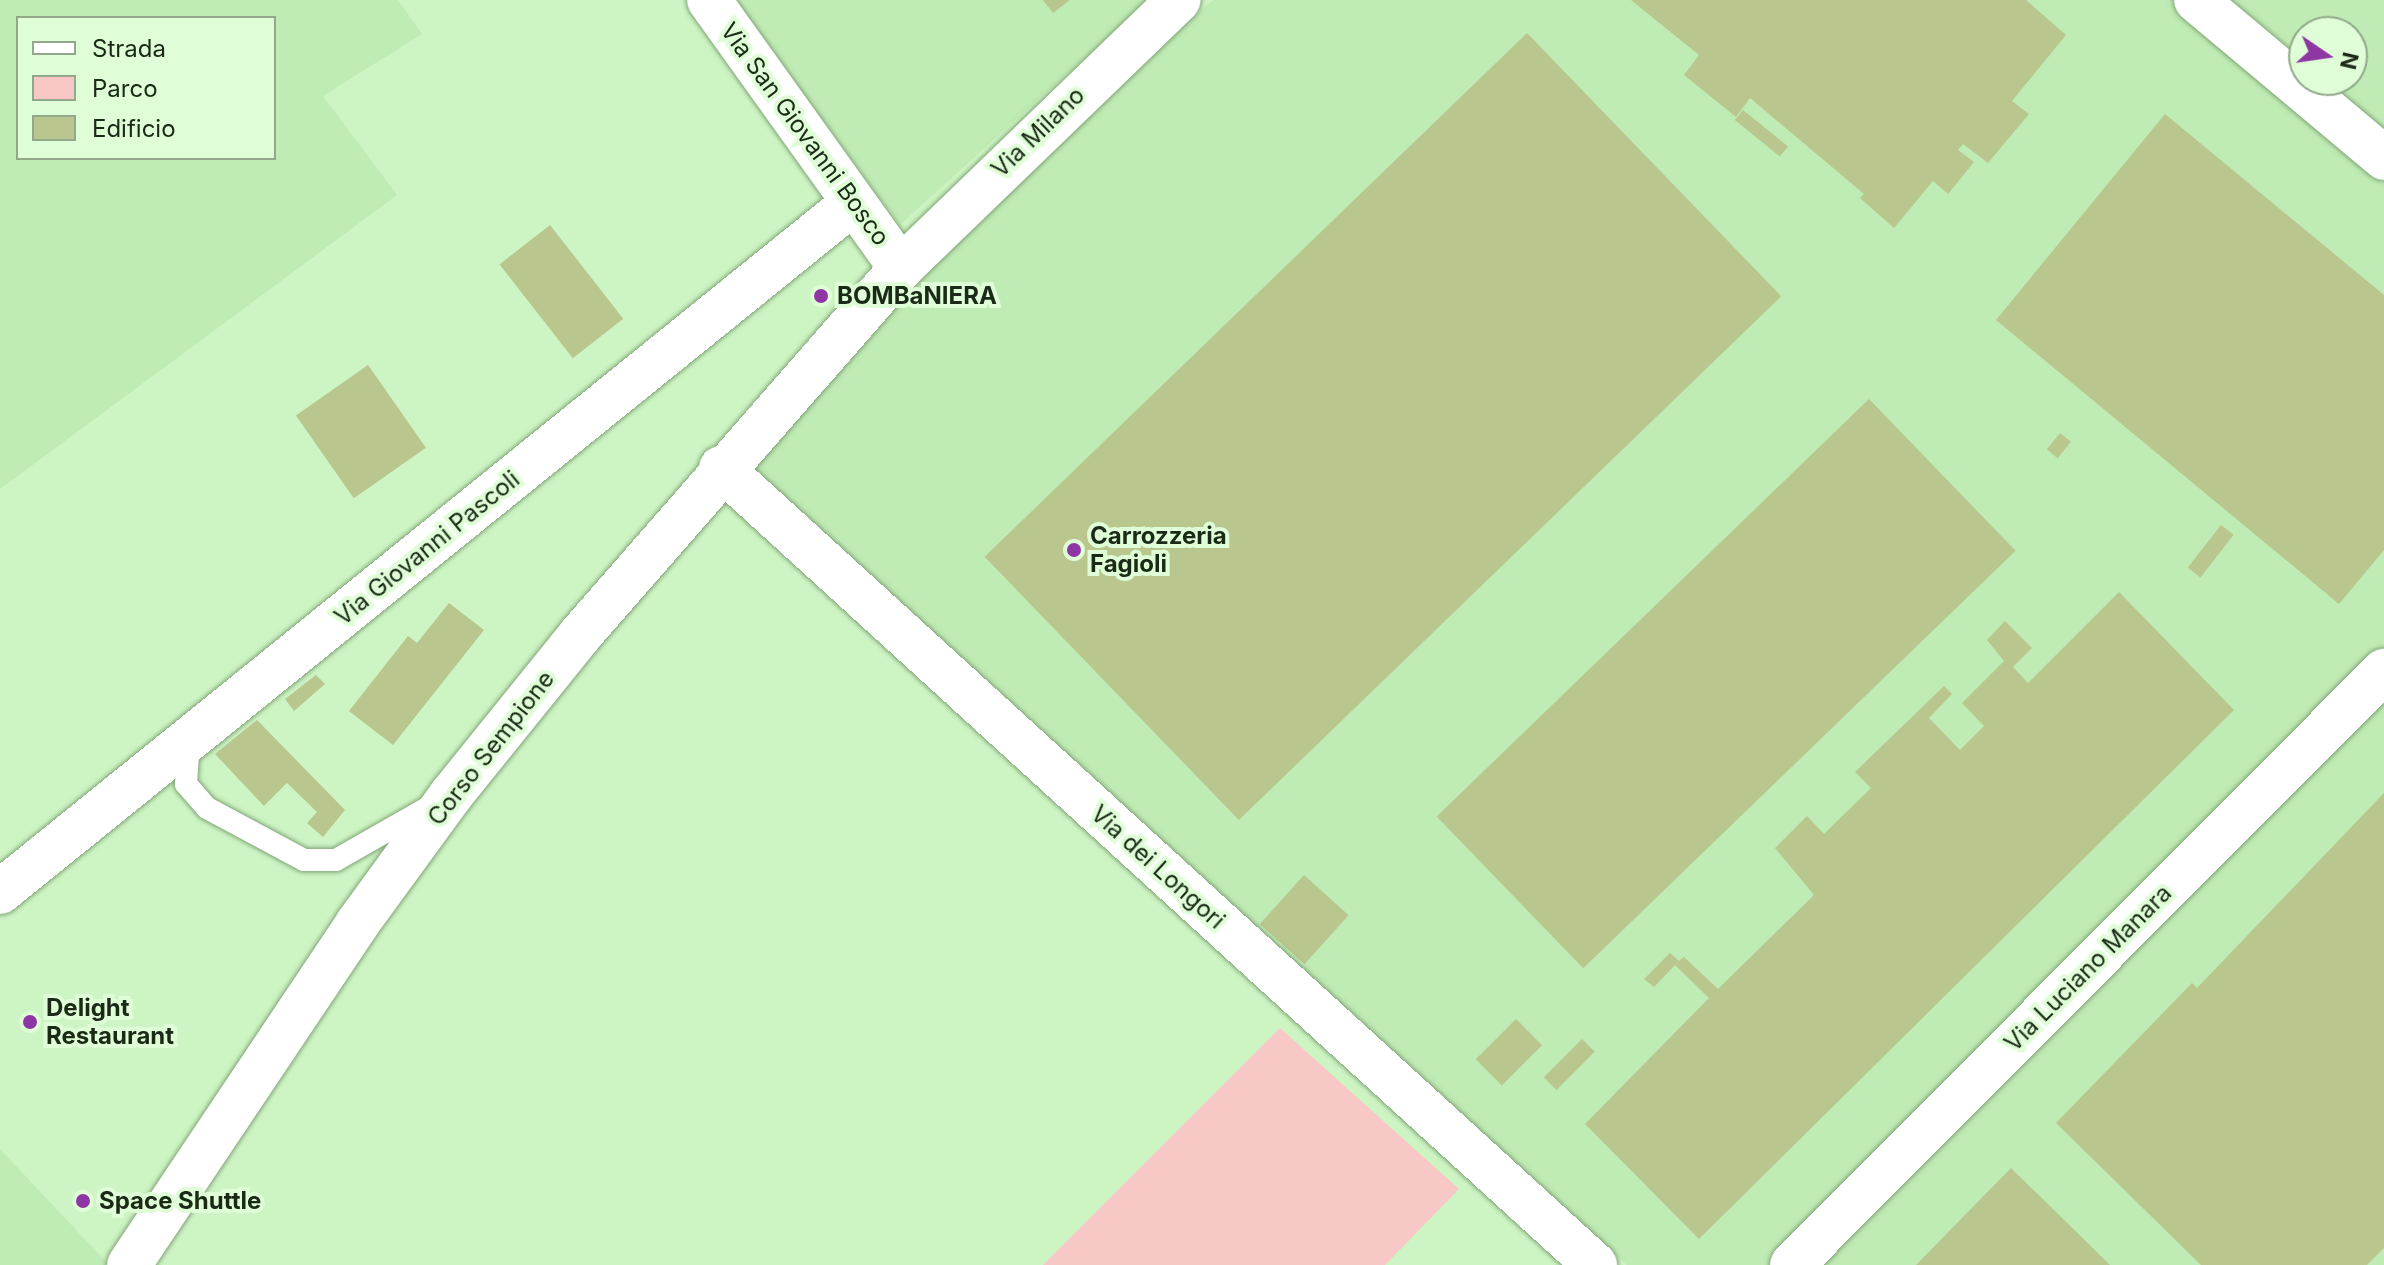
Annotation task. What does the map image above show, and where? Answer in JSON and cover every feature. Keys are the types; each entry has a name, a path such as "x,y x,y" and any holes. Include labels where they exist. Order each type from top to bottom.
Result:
{"street":[{"name":"Via San Giovanni Bosco","path":"709,0 901,268"},
{"name":"Via Milano","path":"901,268 1179,0"},
{"path":"2198,1 2384,158"},
{"name":"Via Giovanni Pascoli","path":"0,892 853,203"},
{"name":"Corso Sempione","path":"138,1256 348,937 451,795 721,468 901,268"},
{"name":"Via dei Longori","path":"721,468 1595,1265"},
{"name":"Via Luciano Manara","path":"1792,1265 2384,671"}],"lane":[{"path":"189,740 186,784 207,808 320,863 336,860 451,795"}],"shaded area":[{"path":"0,0 398,0 422,34 323,96 397,195 0,489"},
{"path":"735,0 1148,0 900,225"},
{"path":"1213,0 2384,0 2384,1265 1627,1265 738,460 907,271"},
{"path":"0,1149 109,1265 0,1265"}],"green space":[{"path":"1280,1028 1459,1189 1385,1265 1043,1265"}],"building":[{"path":"1043,0 1070,0 1053,13"},
{"path":"1631,0 2026,0 2066,35 2012,101 2029,114 1988,163 1963,144 1958,150 1974,162 1948,194 1933,181 1894,228 1860,198 1864,194 1750,98 1736,117 1684,75 1699,55"},
{"path":"1527,33 1781,296 1239,820 985,557"},
{"path":"1743,110 1788,147 1780,157 1735,120"},
{"path":"2165,114 2384,295 2384,550 2339,604 1996,320"},
{"path":"550,225 623,319 573,358 500,264"},
{"path":"368,365 426,448 354,498 296,415"},
{"path":"1869,399 2016,551 1583,968 1437,816"},
{"path":"2060,433 2071,442 2058,458 2047,449"},
{"path":"2221,525 2234,535 2200,577 2188,568"},
{"path":"2119,592 2234,710 1699,1239 1585,1124 1709,998 1675,965 1654,987 1644,979 1670,953 1679,961 1684,957 1718,989 1814,895 1775,848 1807,816 1824,834 1871,788 1855,772 1944,686 1952,694 1929,718 1960,750 1984,726 1962,703 2004,661 1987,640 2005,621 2032,648 2013,667 2028,683"},
{"path":"449,603 484,630 393,745 349,711 408,636 417,643"},
{"path":"316,675 325,684 294,711 285,699"},
{"path":"257,720 345,810 323,837 307,823 317,812 287,783 264,806 215,754"},
{"path":"2384,793 2384,1248 2367,1265 2201,1265 2056,1123 2192,983 2197,988"},
{"path":"1304,875 1349,915 1304,964 1260,924"},
{"path":"1516,1019 1542,1045 1502,1085 1476,1059"},
{"path":"1582,1039 1595,1052 1557,1090 1544,1077"},
{"path":"2011,1168 2054,1210 2110,1265 1916,1265"}],"place":[{"name":"BOMBaNIERA","path":"821,296"},
{"name":"Carrozzeria Fagioli","path":"1074,550"},
{"name":"Delight Restaurant","path":"30,1022"},
{"name":"Space Shuttle","path":"83,1201"}]}
